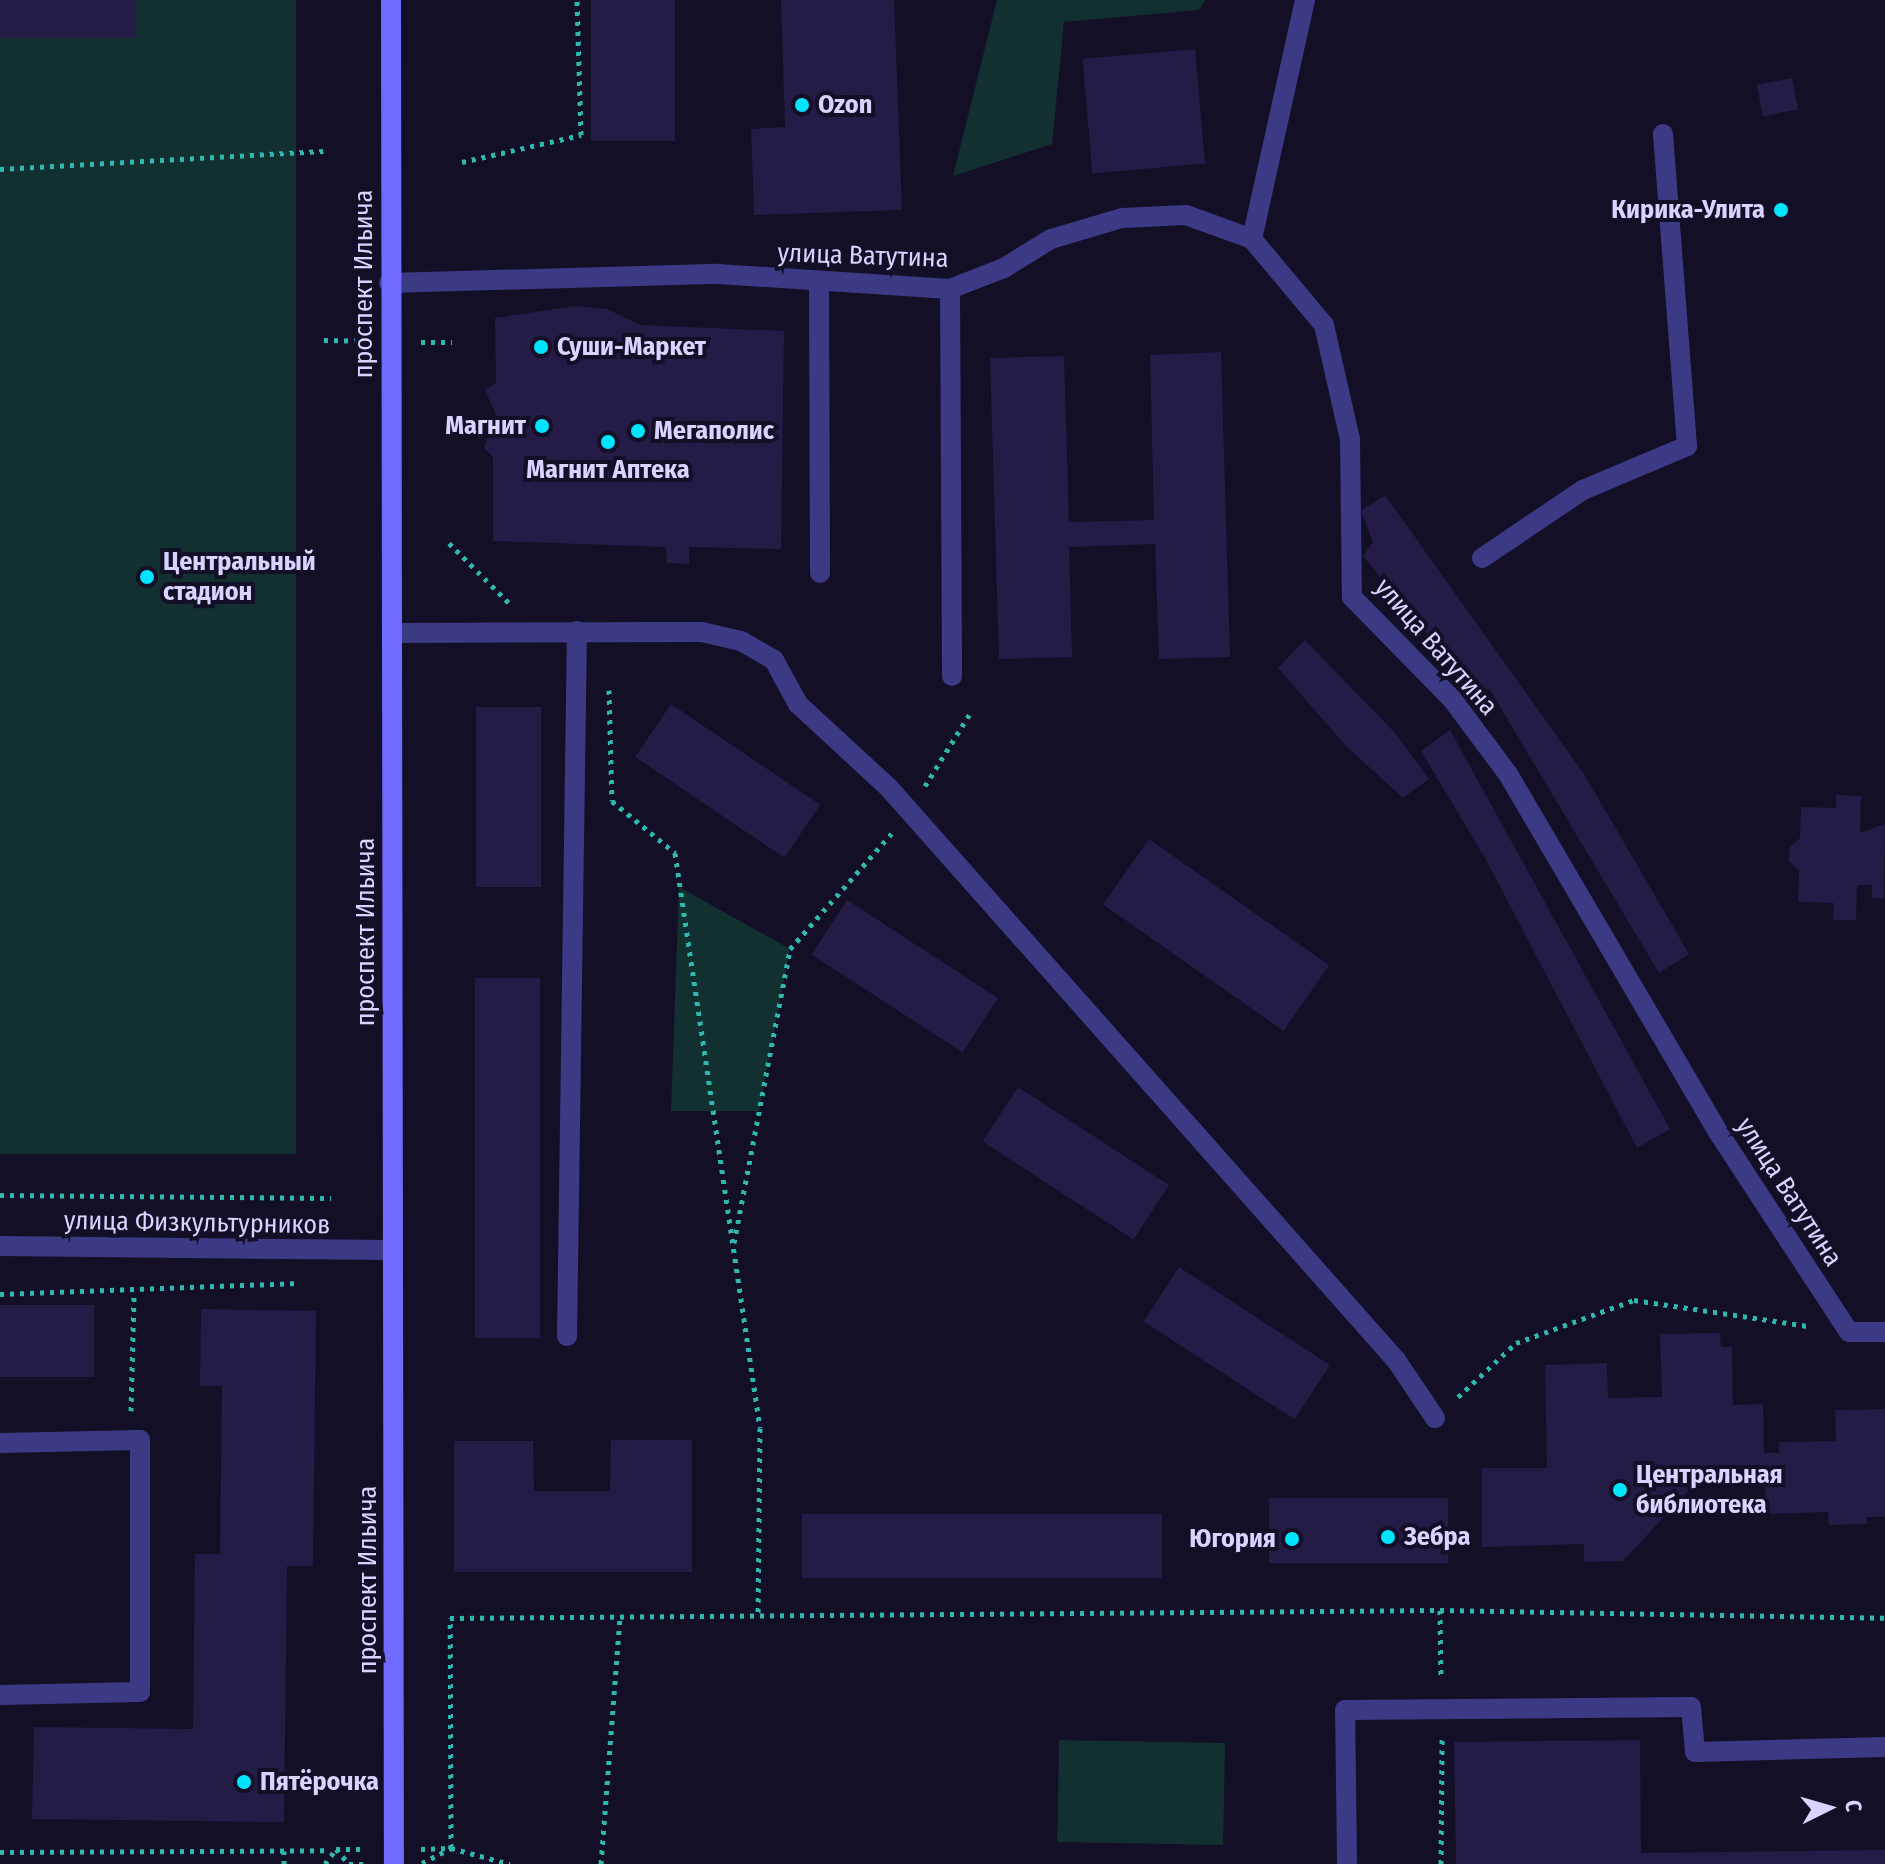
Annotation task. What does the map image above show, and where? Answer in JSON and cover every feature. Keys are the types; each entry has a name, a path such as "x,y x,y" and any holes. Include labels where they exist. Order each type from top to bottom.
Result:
{"main road":[{"name":"проспект Ильича","path":"391,0 389,283 394,1856"}],"street":[{"path":"1252,239 1305,0"},
{"path":"1482,558 1583,490 1687,446 1663,134"},
{"name":"улица Ватутина","path":"389,283 718,274 819,285 950,289 1004,268 1051,239 1122,218 1186,215 1252,239 1324,325 1350,439 1352,597 1452,699 1508,774 1720,1135 1849,1332"},
{"path":"819,285 820,573"},
{"path":"950,289 952,676"},
{"path":"392,633 537,629 702,632 741,641 774,660 798,704 910,812 1396,1360 1435,1418"},
{"path":"567,1336 573,661 577,631"},
{"name":"улица Физкультурников","path":"0,1246 393,1250"},
{"path":"1849,1332 1885,1332"},
{"path":"0,1443 140,1440 140,1692 0,1695"},
{"path":"1347,1864 1345,1710 1442,1706 1691,1707 1695,1752 1885,1747"}],"path":[{"path":"462,162 581,135 577,0"},
{"path":"0,169 323,151"},
{"path":"449,543 537,629"},
{"path":"573,661 604,679 612,697 612,801 675,853 760,1428 758,1616"},
{"path":"733,1251 790,949 910,812 969,715"},
{"path":"0,1195 331,1198"},
{"path":"0,1294 134,1293 317,1282"},
{"path":"129,1439 134,1293"},
{"path":"1435,1418 1516,1343 1634,1300 1849,1332"},
{"path":"451,1848 450,1618 1440,1610 1885,1618"},
{"path":"1440,1610 1441,1864"},
{"path":"601,1864 620,1616"},
{"path":"0,1852 333,1850 394,1856 451,1848 510,1864"},
{"path":"284,1851 284,1864"}],"green space":[{"name":"Центральный стадион","path":"0,0 296,0 296,1154 0,1154"},
{"path":"997,0 1205,0 1199,10 1064,22 1052,144 953,176"},
{"path":"679,887 790,949 759,1111 671,1111"},
{"path":"1059,1740 1225,1743 1223,1845 1057,1842"}],"building":[{"path":"0,0 135,0 135,38 0,38"},
{"path":"591,0 675,0 675,141 591,141"},
{"path":"781,0 894,0 902,210 754,215 751,129 785,127"},
{"path":"1195,49 1205,164 1092,173 1082,59"},
{"path":"1792,78 1798,109 1763,116 1757,85"},
{"name":"Мегаполис","path":"575,306 607,309 640,325 784,331 781,549 689,547 689,564 667,563 666,547 493,541 493,457 484,448 496,415 485,390 496,383 495,318"},
{"path":"1221,352 1230,657 1159,659 1155,544 1069,547 1072,657 999,659 990,358 1064,356 1069,522 1154,520 1150,355"},
{"path":"1385,495 1584,774 1689,954 1659,973 1490,690 1469,685 1363,556 1373,542 1361,511"},
{"path":"1305,640 1396,734 1429,779 1403,798 1345,745 1278,668"},
{"path":"671,704 820,805 784,858 635,757"},
{"path":"476,707 541,707 541,887 476,887"},
{"path":"1450,730 1670,1129 1637,1148 1485,858 1421,751"},
{"path":"1836,795 1861,796 1860,833 1885,824 1884,899 1872,898 1872,885 1857,885 1856,920 1833,920 1834,903 1798,902 1799,871 1789,861 1790,847 1800,838 1801,807 1836,808"},
{"path":"1149,839 1329,965 1283,1031 1103,905"},
{"path":"847,900 998,998 963,1053 812,955"},
{"path":"475,978 540,978 540,1338 475,1338"},
{"path":"1018,1087 1169,1185 1134,1240 983,1142"},
{"path":"1179,1267 1330,1365 1295,1420 1144,1322"},
{"path":"0,1305 94,1305 94,1377 0,1377"},
{"path":"201,1309 316,1311 313,1566 287,1566 284,1822 32,1819 34,1727 193,1729 195,1554 220,1554 222,1386 200,1386"},
{"path":"1720,1333 1721,1347 1732,1347 1733,1405 1763,1404 1764,1453 1779,1453 1779,1442 1836,1441 1835,1410 1885,1409 1885,1517 1867,1517 1867,1524 1829,1525 1828,1512 1766,1514 1765,1472 1689,1474 1689,1490 1623,1561 1584,1562 1584,1544 1482,1547 1482,1468 1547,1468 1545,1365 1607,1363 1608,1398 1662,1397 1660,1334"},
{"path":"611,1440 692,1440 692,1572 454,1572 454,1441 533,1441 534,1491 610,1491"},
{"path":"1269,1498 1448,1498 1448,1563 1269,1563"},
{"path":"802,1514 1162,1514 1162,1578 802,1578"},
{"path":"1640,1740 1641,1853 1885,1850 1885,1864 1456,1864 1454,1742"}],"place":[{"name":"Ozon","path":"802,105"},
{"name":"Кирика-Улита","path":"1781,210"},
{"name":"Суши-Маркет","path":"541,347"},
{"name":"Магнит","path":"542,426"},
{"name":"Мегаполис","path":"638,431"},
{"name":"Магнит Аптека","path":"608,442"},
{"name":"Центральный стадион","path":"147,577"},
{"name":"Центральная библиотека","path":"1620,1490"},
{"name":"Зебра","path":"1388,1537"},
{"name":"Югория","path":"1292,1539"},
{"name":"Пятёрочка","path":"244,1782"}]}
